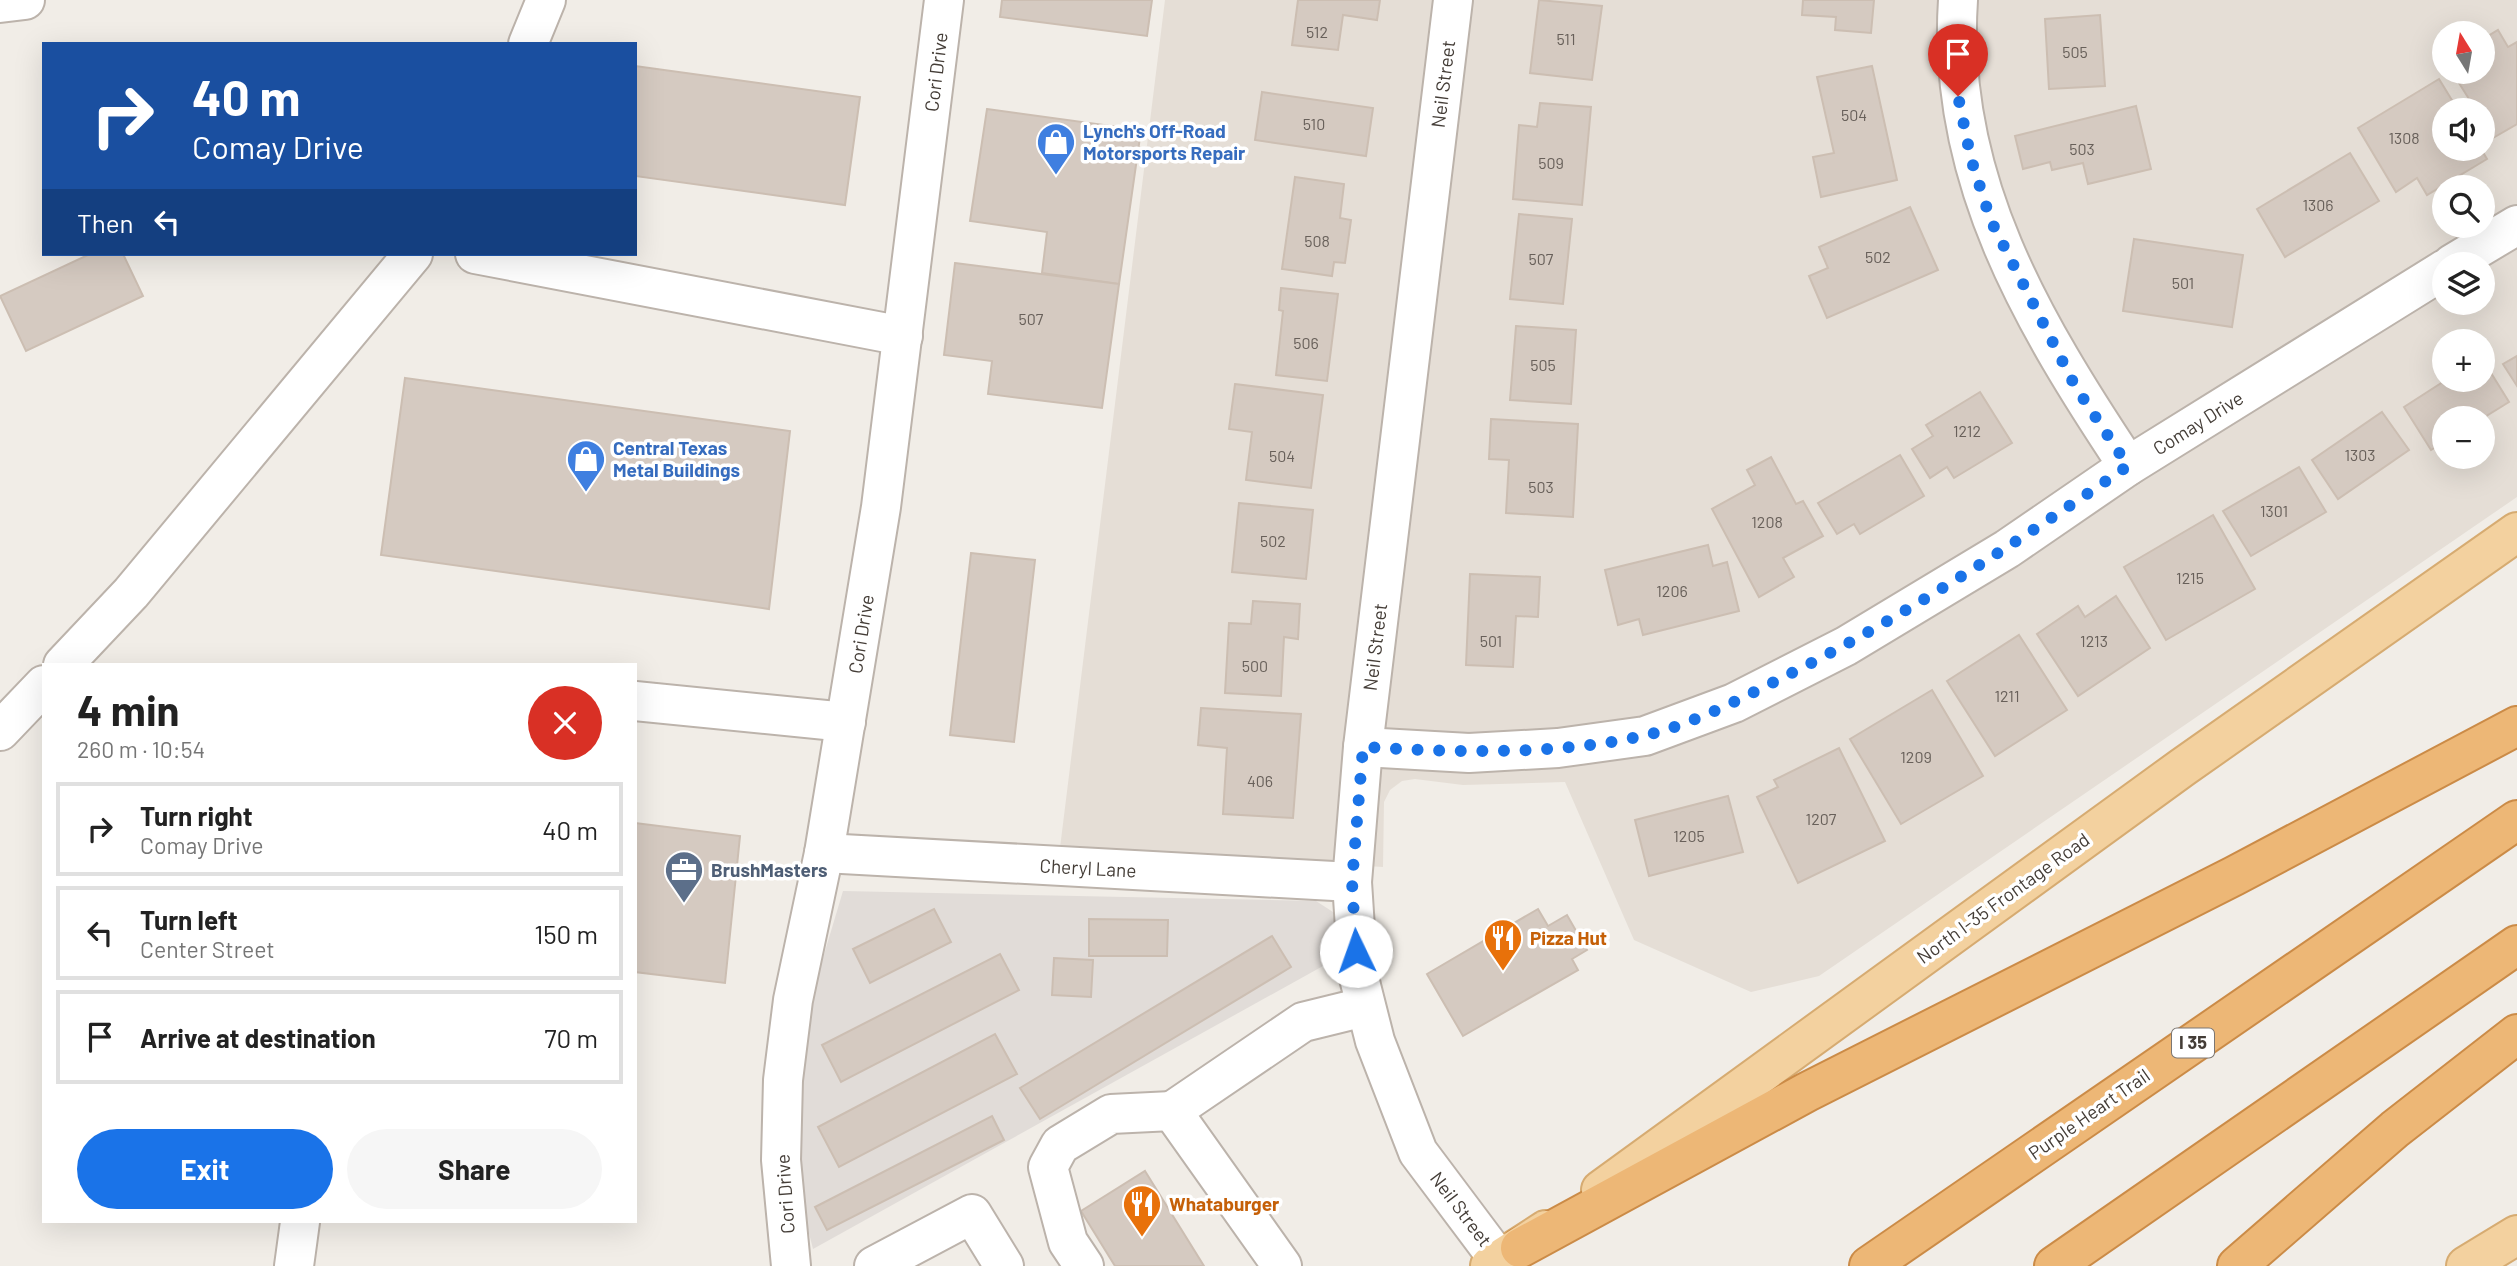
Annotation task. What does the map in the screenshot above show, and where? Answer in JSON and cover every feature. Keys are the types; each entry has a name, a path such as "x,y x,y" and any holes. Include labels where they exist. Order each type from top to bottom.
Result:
{"highway":[{"path":"1503,1258 1807,1092 2234,876 2517,726"},
{"name":"Purple Heart Trail","path":"1870,1266 2517,820"},
{"path":"2054,1266 2517,945"},
{"path":"2237,1266 2395,1129 2517,1034"}],"main road":[{"name":"North I-35 Frontage Road","path":"1503,1258 2183,767 2517,532"},
{"path":"2466,1266 2517,1235"}],"street":[{"path":"0,3 26,0"},
{"path":"529,42 546,0"},
{"name":"Cori Drive","path":"792,1266 781,1160 783,1080 793,1000 824,853 881,508 944,0"},
{"name":"Neil Street","path":"1453,0 1363,747 1352,882 1358,974 1364,1007 1418,1152 1503,1258"},
{"path":"1958,0 1958,96 1971,159 1991,221 2075,386 2128,466"},
{"path":"2472,252 2517,225"},
{"path":"65,663 131,593 411,256"},
{"path":"485,256 903,336"},
{"name":"Comay Drive","path":"1363,747 1469,753 1558,748 1645,736 1734,703 1846,646 2007,549 2128,466 2432,277"},
{"path":"0,731 42,687"},
{"path":"637,701 846,722"},
{"name":"Cheryl Lane","path":"824,853 1352,882"},
{"path":"1084,1266 1068,1242 1048,1167 1060,1145 1111,1114 1172,1111 1303,1022 1364,1007"},
{"path":"1172,1111 1282,1266"},
{"path":"874,1266 972,1214 1004,1266"},
{"path":"294,1266 300,1223"}],"shaded area":[{"path":"1165,0 2517,0 2517,497 1819,976 1751,992 1634,940 1565,782 1463,785 1415,779 1402,781 1390,790 1384,802 1383,867 1060,848"},
{"path":"843,891 1316,901 1333,912 1340,922 1341,956 813,1249 797,1186 790,1127 811,998"}],"building":[{"path":"1002,0 1152,0 1147,36 1000,17"},
{"path":"1298,0 1380,0 1377,20 1343,15 1338,50 1292,45"},
{"path":"1539,0 1602,6 1592,80 1530,73"},
{"path":"1803,0 1874,0 1871,33 1835,30 1836,17 1802,15"},
{"path":"2100,15 2105,86 2049,89 2045,19"},
{"path":"2498,30 2508,47 2517,42 2517,124 2495,137 2495,98 2468,98 2460,84 2496,84"},
{"path":"637,66 860,97 845,205 637,176"},
{"path":"1872,66 1897,180 1821,197 1813,157 1834,153 1817,77"},
{"path":"2432,83 2442,84 2451,98 2432,98 2432,161 2484,161 2460,175 2432,175 2432,192 2427,195 2417,178 2396,192 2358,128"},
{"path":"1262,92 1373,108 1366,156 1255,140"},
{"path":"1540,103 1591,107 1582,205 1513,199 1519,125 1537,127"},
{"path":"2136,106 2151,169 2088,184 2083,163 2052,170 2050,162 2023,169 2015,136"},
{"name":"Lynch's Off-Road Motorsports Repair","path":"987,109 1141,130 1119,284 1042,273 1047,232 970,221"},
{"path":"2350,153 2379,201 2285,257 2257,209"},
{"path":"1295,177 1344,184 1340,218 1351,220 1345,263 1334,262 1332,276 1282,269"},
{"path":"1910,207 1938,270 1827,318 1809,276 1828,268 1819,247"},
{"path":"1519,214 1572,219 1563,304 1510,299"},
{"path":"2134,239 2243,255 2232,327 2123,311"},
{"path":"86,256 124,256 143,296 26,351 0,296"},
{"path":"955,263 1119,284 1102,408 988,394 992,361 944,355"},
{"path":"1281,288 1338,294 1327,381 1276,375 1283,311 1279,310"},
{"path":"1516,326 1576,330 1571,404 1510,400"},
{"path":"2517,356 2517,386 2503,364"},
{"name":"Central Texas Metal Buildings","path":"405,378 790,431 769,609 381,555"},
{"path":"2495,379 2509,402 2495,411 2495,406 2432,406 2431,450 2404,407 2432,389 2432,392 2495,392"},
{"path":"1235,384 1323,395 1311,488 1246,480 1252,432 1229,429"},
{"path":"1980,392 2012,443 1954,478 1947,467 1930,478 1912,449 1933,436 1926,425"},
{"path":"2382,412 2409,450 2338,499 2312,460"},
{"path":"1491,419 1578,424 1573,517 1506,513 1509,460 1489,459"},
{"path":"1900,455 1924,496 1860,534 1854,524 1837,534 1818,503"},
{"path":"1771,457 1796,504 1803,501 1823,536 1783,558 1794,577 1759,597 1712,509 1755,485 1747,470"},
{"path":"2299,467 2326,512 2251,556 2223,511"},
{"path":"1239,503 1313,510 1306,579 1232,572"},
{"path":"2213,515 2255,589 2166,640 2124,567"},
{"path":"1708,545 1713,566 1727,562 1739,611 1643,635 1639,619 1618,625 1605,570"},
{"path":"971,553 1035,560 1014,742 950,735"},
{"path":"1470,574 1540,577 1538,617 1516,616 1513,667 1466,665"},
{"path":"2116,596 2150,648 2078,696 2037,634 2078,606 2085,617"},
{"path":"1253,601 1300,604 1298,639 1284,637 1281,696 1225,693 1229,623 1251,624"},
{"path":"2019,635 2067,710 1995,756 1947,681"},
{"path":"1932,690 1983,776 1901,824 1850,739"},
{"path":"1201,708 1301,714 1293,818 1223,814 1227,748 1198,745"},
{"path":"1839,748 1885,841 1798,883 1757,797 1778,787 1774,780"},
{"path":"1728,796 1743,852 1649,876 1635,820"},
{"name":"BrushMasters","path":"637,823 740,836 725,983 637,972"},
{"path":"934,909 951,942 870,983 853,949"},
{"name":"Pizza Hut","path":"1538,909 1548,926 1567,915 1587,950 1572,959 1578,970 1463,1036 1427,974"},
{"path":"1089,919 1168,920 1167,956 1089,956"},
{"path":"1272,936 1291,967 1040,1119 1020,1088"},
{"path":"1000,954 1019,990 841,1082 822,1045"},
{"path":"1054,958 1093,960 1091,997 1052,995"},
{"path":"995,1034 1017,1074 839,1167 818,1127"},
{"path":"992,1116 1004,1140 827,1230 815,1207"},
{"name":"Whataburger","path":"1145,1171 1204,1266 1115,1266 1081,1211"}],"place":[{"name":"Lynch's Off-Road Motorsports Repair","path":"1056,176"},
{"name":"Central Texas Metal Buildings","path":"586,493"},
{"name":"BrushMasters","path":"684,904"},
{"name":"Pizza Hut","path":"1503,972"},
{"name":"Whataburger","path":"1142,1238"}],"route":[{"path":"1356,951 1352,882 1363,747 1469,753 1558,748 1645,736 1734,703 1846,646 2007,549 2128,466 2075,386 1991,221 1971,159 1958,96"}]}
